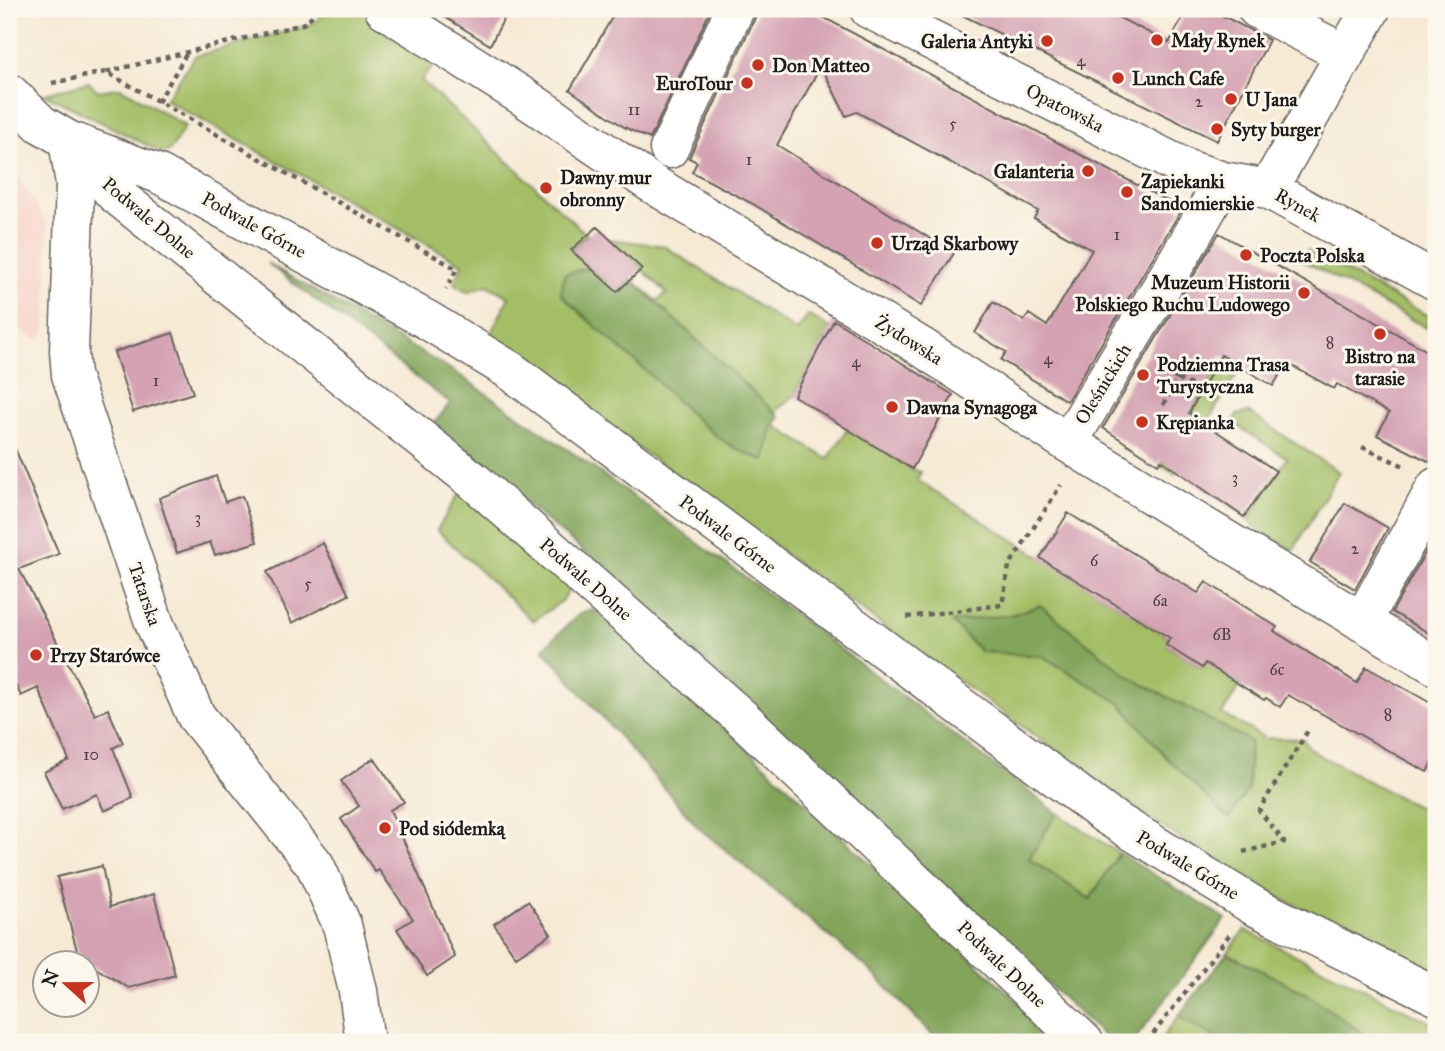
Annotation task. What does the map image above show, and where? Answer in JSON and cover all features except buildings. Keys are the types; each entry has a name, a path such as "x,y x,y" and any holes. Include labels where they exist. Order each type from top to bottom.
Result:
{"street":[{"name":"Żydowska","path":"384,9 522,96 651,183 920,346 1075,447 1436,666"},
{"path":"669,149 735,9"},
{"name":"Opatowska","path":"869,9 1187,169 1223,181 1268,189"},
{"path":"1257,9 1345,54"},
{"name":"Rynek","path":"1371,9 1268,189 1436,281"},
{"name":"Podwale Górne","path":"9,93 41,124 68,140 159,174 429,321 511,371 1106,816 1254,906 1436,996"},
{"name":"Tatarska","path":"68,140 75,184 71,375 155,625 196,716 315,865 342,925 358,991 365,1042"},
{"name":"Podwale Dolne","path":"68,140 115,194 475,482 742,718 1084,1042"},
{"name":"Oleśnickich","path":"1075,447 1223,181"},
{"path":"1362,622 1421,477"}],"path":[{"path":"54,82 303,24 320,9"},
{"path":"158,102 189,50"},
{"path":"106,72 457,269 429,321"},
{"path":"1163,373 1195,387 1193,390"},
{"path":"1163,405 1178,379"},
{"path":"900,618 1002,605 1009,566 1075,447"},
{"path":"1362,447 1421,477"},
{"path":"1252,859 1243,852 1283,842 1259,810 1309,729"},
{"path":"1147,1042 1231,933"}],"shaded area":[{"path":"9,163 48,224 46,332 35,340 12,323 9,328"}],"green space":[{"path":"333,9 354,9 435,65 421,80 587,235 571,250 616,291 631,279 657,301 667,293 630,258 595,253 610,239 664,246 797,331 808,315 830,328 794,396 775,412 780,417 774,425 828,459 848,428 921,472 917,480 1170,638 1167,645 1202,668 1207,661 1242,683 1222,714 1265,738 1303,739 1317,754 1417,807 1436,806 1436,974 1280,898 1212,860 1122,799 488,339 509,297 487,285 467,292 454,283 463,264 165,100 195,56 310,25"},
{"path":"89,82 100,91 114,88 124,90 185,126 171,150 163,153 44,94"},
{"path":"1307,250 1436,320 1436,333 1302,260"},
{"path":"267,263 455,372 577,456 756,585 1057,813 1029,859 1090,899 1119,853 1226,919 1133,1042 1110,1042 610,573 432,426 450,403"},
{"path":"590,267 631,279 780,417 773,425 765,460 732,446 702,425 561,294 564,274"},
{"path":"1219,363 1237,374 1175,474 1161,466"},
{"path":"1248,412 1339,472 1293,551 1247,521 1287,458 1233,423 1237,415"},
{"path":"461,490 572,585 562,601 533,621 437,530"},
{"path":"1040,605 1128,676 1250,741 1248,789 1229,819 1168,759 1120,703 1042,656 981,652 952,622 1010,615"},
{"path":"590,610 601,612 1061,1042 939,1042 870,970 699,828 543,649 579,614"},
{"path":"1057,813 1119,853 1090,899 1028,858"},
{"path":"1245,930 1436,1025 1436,1042 1159,1042"},
{"path":"1227,953 1304,992 1375,1042 1223,1042 1178,1017"}],"place":[{"name":"Mały Rynek","path":"1157,40"},
{"name":"Galeria Antyki","path":"1047,41"},
{"name":"Don Matteo","path":"758,65"},
{"name":"Lunch Cafe","path":"1118,78"},
{"name":"EuroTour","path":"747,83"},
{"name":"U Jana","path":"1231,99"},
{"name":"Syty burger","path":"1217,129"},
{"name":"Galanteria","path":"1088,171"},
{"name":"Dawny mur obronny","path":"546,188"},
{"name":"Zapiekanki Sandomierskie","path":"1127,192"},
{"name":"Urząd Skarbowy","path":"877,243"},
{"name":"Poczta Polska","path":"1246,255"},
{"name":"Muzeum Historii Polskiego Ruchu Ludowego","path":"1304,293"},
{"name":"Bistro na tarasie","path":"1380,334"},
{"name":"Podziemna Trasa Turystyczna","path":"1143,375"},
{"name":"Dawna Synagoga","path":"892,407"},
{"name":"Krępianka","path":"1142,422"},
{"name":"Przy Starówce","path":"36,655"},
{"name":"Pod siódemką","path":"385,828"}]}
